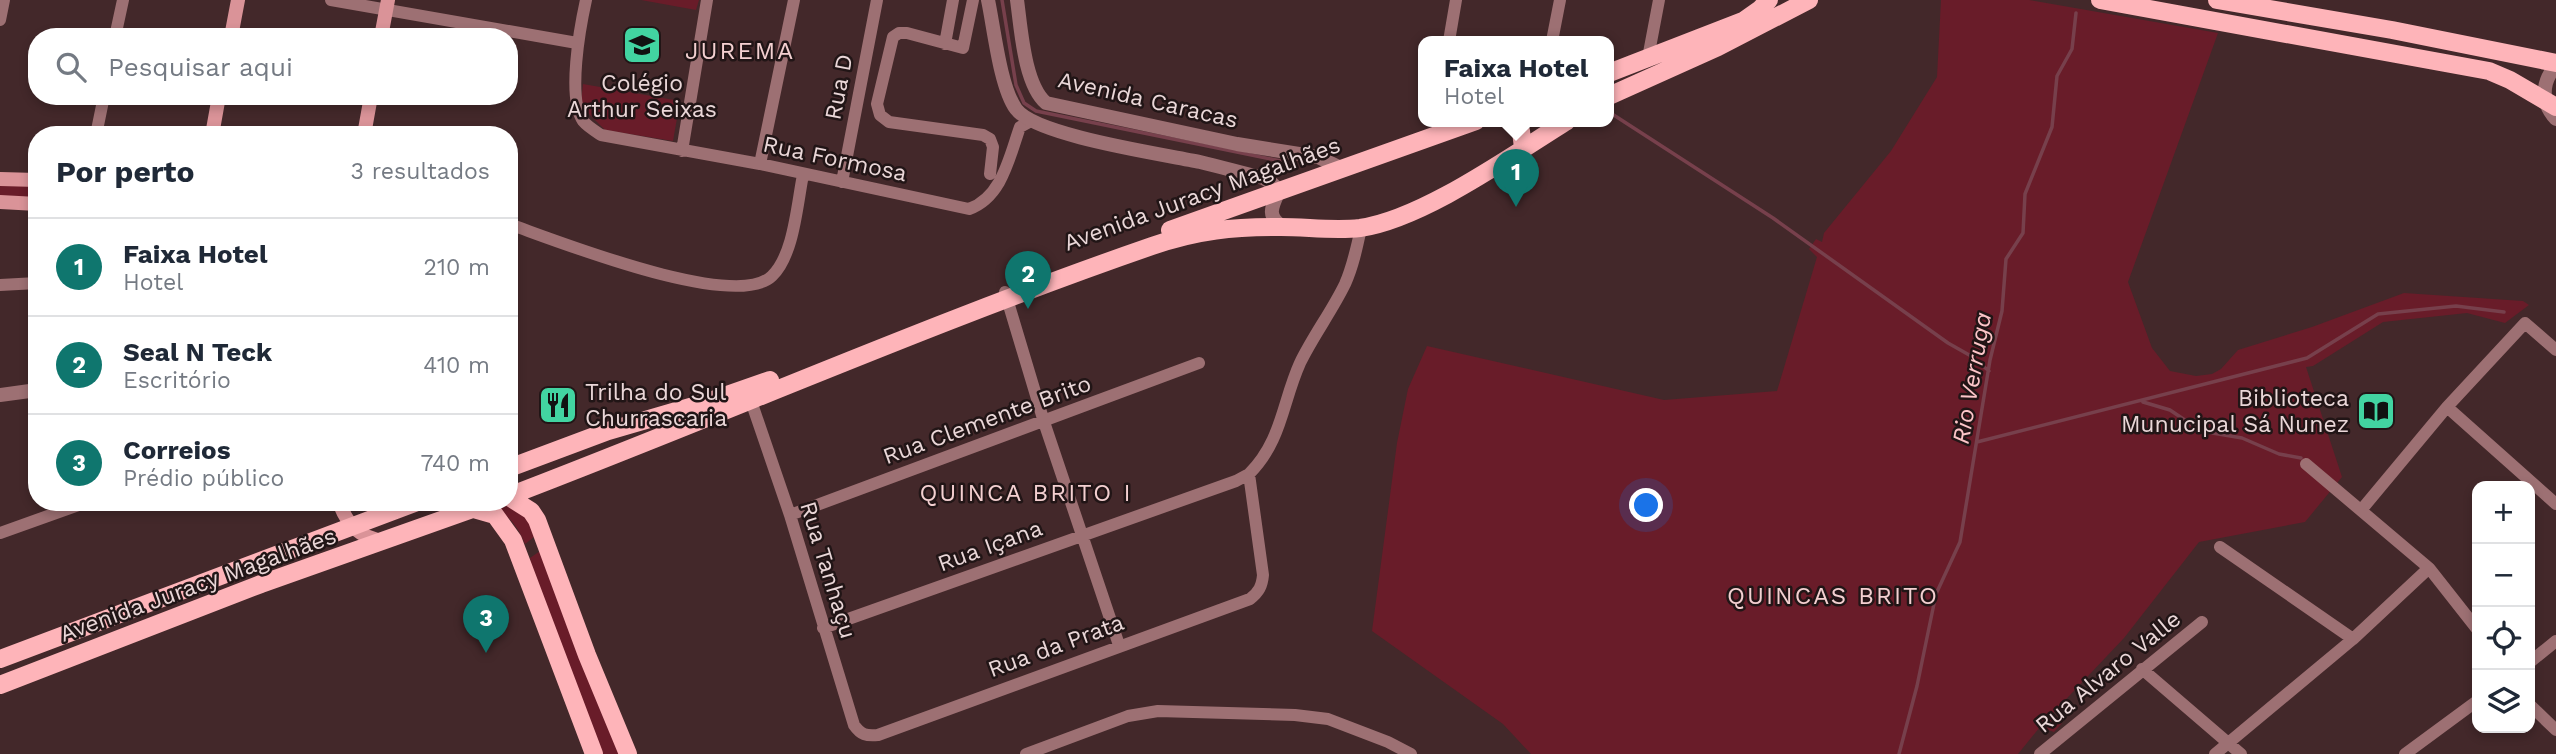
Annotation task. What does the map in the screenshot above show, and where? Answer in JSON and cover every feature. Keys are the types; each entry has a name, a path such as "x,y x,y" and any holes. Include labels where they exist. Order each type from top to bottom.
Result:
{"main road":[{"path":"233,28 238,0"},
{"path":"1614,71 1743,21 1769,0"},
{"path":"1614,94 1718,47 1809,0"},
{"path":"2099,0 2489,71 2511,80 2551,104"},
{"path":"2217,0 2392,30 2556,64"},
{"path":"383,28 387,5"},
{"path":"214,126 217,105"},
{"path":"366,126 369,105"},
{"path":"1518,127 1521,131 1523,148"},
{"name":"Avenida Juracy Magalhães","path":"518,465 608,431 746,389 1006,296 1190,234 1224,228 1361,228 1417,209 1557,127"},
{"name":"Avenida Juracy Magalhães","path":"518,493 662,438 1196,220 1343,169 1438,128"},
{"path":"0,179 28,180"},
{"path":"0,202 28,204"},
{"path":"654,417 662,438"},
{"path":"537,520 538,498 546,482"},
{"path":"518,502 531,511 537,520 587,655 628,754"},
{"path":"342,511 350,527 367,537 386,541"},
{"name":"Avenida Juracy Magalhães","path":"0,659 393,511"},
{"name":"Avenida Juracy Magalhães","path":"0,685 261,584 468,511"},
{"path":"484,511 502,522 521,560 594,754"},
{"path":"521,560 536,546 547,548"},
{"path":"256,561 265,572 261,584"}],"street":[{"path":"0,20 4,0"},
{"path":"118,28 123,0"},
{"path":"331,0 387,5 502,28"},
{"path":"518,31 577,43 586,0"},
{"path":"682,151 707,0"},
{"path":"761,164 794,0"},
{"name":"Rua D","path":"842,182 877,0"},
{"path":"945,44 953,0"},
{"path":"973,0 963,48 907,33 899,33 893,37 877,104 880,115 889,122 983,135 990,139 993,147 990,174"},
{"path":"988,0 1000,64 1012,103 1018,113 1031,121"},
{"name":"Avenida Caracas","path":"1017,0 1027,62 1035,91 1046,103 1237,144 1318,157 1343,169"},
{"path":"1450,36 1456,0"},
{"path":"1553,36 1560,0"},
{"path":"1648,58 1660,0"},
{"name":"Rua Formosa","path":"577,43 576,107 584,123 601,135 761,164 969,209 980,205 991,196 1020,127 1031,121"},
{"path":"2556,64 2545,82 2556,119"},
{"path":"98,126 102,105"},
{"name":"Avenida Caracas","path":"1031,121 1106,144 1200,162 1263,178 1272,182 1278,193"},
{"path":"518,227 646,271 680,279 714,284 760,282 772,276 786,258 803,175"},
{"path":"1278,193 1271,213 1273,219 1283,227"},
{"path":"1249,474 1262,461 1274,441 1301,362 1344,284 1361,228"},
{"path":"0,285 28,283"},
{"path":"1006,296 1044,422 1119,645"},
{"path":"2362,509 2447,407 2525,323 2556,350"},
{"name":"Rua Clemente Brito","path":"790,515 1199,363"},
{"path":"0,395 28,391"},
{"name":"Rua Tanhaçu","path":"751,401 790,515 854,725 859,733 867,736 878,735"},
{"path":"2447,407 2556,504"},
{"path":"2306,464 2429,568 2472,623"},
{"name":"Rua Içana","path":"823,628 1236,481 1249,474"},
{"name":"Rua da Prata","path":"878,735 1250,599 1262,585 1263,575 1249,474"},
{"path":"0,533 62,511"},
{"path":"2220,547 2353,639"},
{"path":"2215,754 2353,639 2429,568"},
{"name":"Rua Alvaro Valle","path":"2040,754 2202,622"},
{"path":"2535,658 2556,641"},
{"path":"2142,669 2241,754"},
{"path":"2405,754 2472,705"},
{"path":"2535,710 2556,730"},
{"path":"1026,754 1128,716 1158,711 1295,715 1328,719 1388,741 1412,754"}],"shaded area":[{"path":"641,0 699,0 696,10"},
{"path":"1941,0 2029,0 2218,33 2128,282 2152,348 2170,371 2196,376 2212,374 2221,369 2238,350 2312,327 2404,293 2523,301 2529,305 2505,323 2467,313 2383,322 2313,366 2306,367 2342,477 2305,522 2199,542 2124,638 2052,714 2062,723 2054,732 2040,727 2018,754 1531,754 1503,724 1372,631 1397,443 1408,389 1427,346 1664,400 1777,391 1817,257 1809,249 1816,239 1822,242 1824,233 1891,151 1937,77"},
{"path":"583,84 680,101 673,141 605,130 584,109 581,102"},
{"path":"0,182 28,184 28,201 0,200"},
{"path":"499,511 522,513 542,539 534,537 525,544"},
{"path":"540,551 624,754 603,754 593,732 531,564 530,558"}],"waterway":[{"path":"1002,0 1016,85 1024,103 1036,111 1281,161"},
{"name":"Rio Verruga","path":"1899,754 1917,686 1936,594 1960,542 1990,360 2002,311 2006,259 2023,233 2025,194 2052,127 2057,76 2072,49 2076,13"},
{"path":"1614,115 1773,218 1989,371"},
{"path":"1977,442 2307,358 2378,314 2456,306 2504,312"},
{"path":"2143,402 2170,410 2201,431 2242,438 2279,454 2301,458"}],"place":[{"name":"Colégio Arthur Seixas","path":"642,45"},
{"name":"Faixa Hotel","path":"1516,207"},
{"name":"Seal N Teck","path":"1028,309"},
{"name":"Trilha do Sul Churrascaria","path":"558,405"},
{"name":"Biblioteca Munucipal Sá Nunez","path":"2376,411"},
{"name":"Correios","path":"486,653"}],"district":[{"name":"JUREMA","path":"740,51"},
{"name":"QUINCA BRITO I","path":"1026,493"},
{"name":"QUINCAS BRITO","path":"1833,596"}]}
